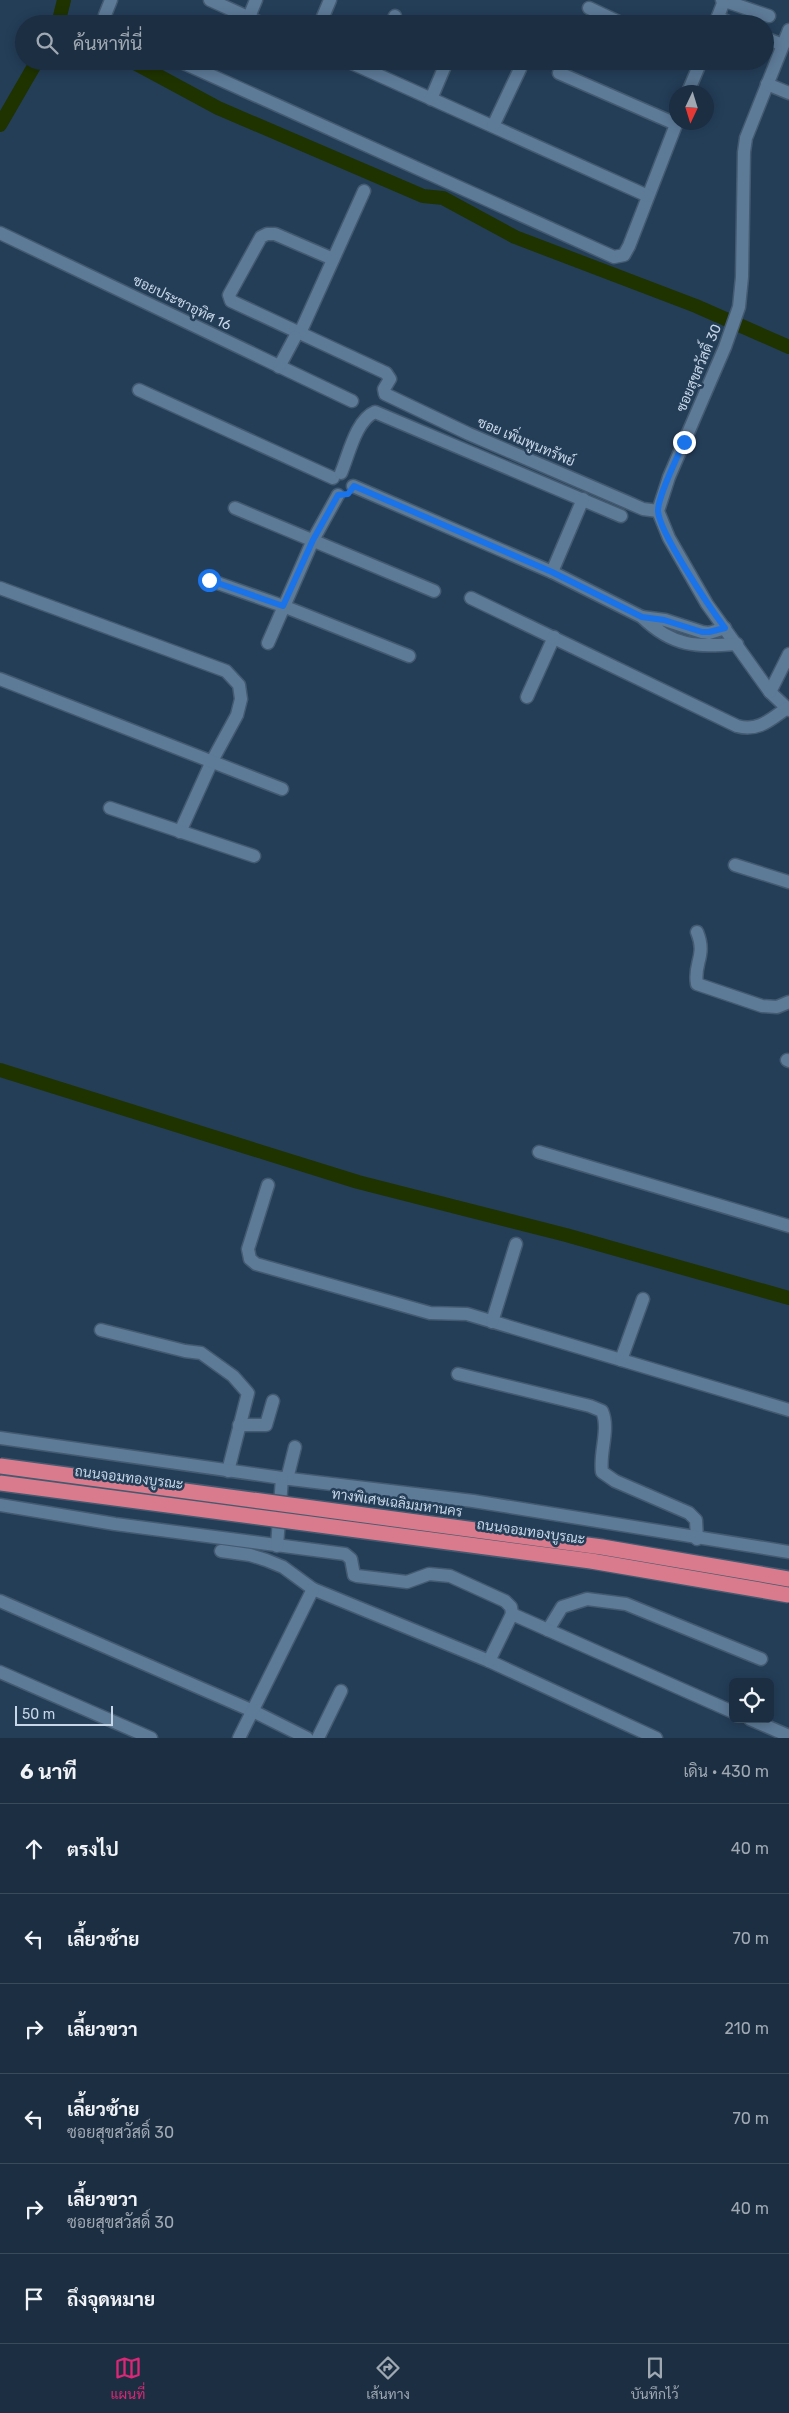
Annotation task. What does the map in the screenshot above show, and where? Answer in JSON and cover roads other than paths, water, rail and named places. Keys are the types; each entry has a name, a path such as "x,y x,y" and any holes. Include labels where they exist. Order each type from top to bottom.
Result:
{"highway":[{"name":"ทางพิเศษเฉลิมมหานคร","path":"0,1466 602,1548 789,1579"},
{"path":"0,1483 591,1561 789,1595"}],"street":[{"path":"106,15 111,0"},
{"path":"210,0 244,15"},
{"path":"250,15 256,0"},
{"path":"324,15 330,0"},
{"path":"719,15 723,0 766,15"},
{"path":"589,8 604,15"},
{"name":"ซอยสุขสวัสดิ์ 30","path":"774,57 783,45 789,30"},
{"path":"774,42 783,45"},
{"path":"198,70 614,257 624,255 673,130"},
{"path":"379,70 431,99 648,196"},
{"path":"431,99 443,70"},
{"path":"493,126 520,70"},
{"path":"691,85 697,70"},
{"name":"ซอยสุขสวัสดิ์ 30","path":"658,511 669,477 725,347 739,307 742,277 744,152 746,138 768,84 770,70"},
{"path":"559,73 669,120"},
{"path":"768,84 789,93"},
{"path":"279,367 297,335 364,191"},
{"name":"ซอยประชาอุทิศ 16","path":"0,233 352,401"},
{"path":"297,335 231,300 230,290 261,237 267,234 274,234 333,259"},
{"name":"ซอย เพิ่มพูนทรัพย์","path":"297,335 386,373 390,379 384,390 386,394 469,434 643,509 658,511"},
{"path":"139,390 337,475 350,476 354,486 552,572 642,617 658,633 687,644 699,646 737,644"},
{"path":"338,495 331,488 362,423 368,415 375,412 621,516"},
{"path":"338,495 348,494 354,486"},
{"path":"268,643 313,540 338,495"},
{"path":"552,572 584,499"},
{"path":"235,508 434,591"},
{"path":"471,598 737,726 746,729 760,727 788,709 770,692 707,604 673,545 658,511"},
{"path":"209,580 283,606 408,656"},
{"path":"0,588 226,671 239,685 241,698 237,715 212,761 180,832"},
{"path":"642,617 664,620 702,632 725,628"},
{"path":"527,697 554,637"},
{"path":"770,692 789,654"},
{"path":"0,679 282,789"},
{"path":"110,808 254,856"},
{"path":"735,865 789,882"},
{"path":"697,932 702,946 696,975 697,984 762,1006 777,1007 789,1002"},
{"path":"539,1152 789,1226"},
{"path":"268,1185 248,1249 250,1259 256,1264 430,1313 454,1312 492,1322 789,1410"},
{"path":"492,1322 516,1244"},
{"path":"621,1360 643,1299"},
{"path":"101,1330 206,1356 246,1389 248,1393 228,1470"},
{"path":"458,1374 590,1406 602,1411 605,1424 601,1462 602,1472 615,1481 689,1513 696,1520 698,1539"},
{"path":"240,1425 266,1425 273,1401"},
{"path":"0,1438 284,1478 473,1502 698,1539 788,1549"},
{"path":"277,1546 284,1478 295,1447"},
{"name":"ถนนจอมทองบูรณะ","path":"0,1476 584,1554 789,1588"},
{"path":"0,1505 66,1517 345,1554 351,1559 354,1575 357,1576 407,1582 429,1574 450,1576 505,1601 511,1607 512,1614 489,1661"},
{"path":"221,1552 250,1554 266,1560 282,1567 314,1590 489,1661 656,1738"},
{"path":"239,1738 283,1653 295,1624 314,1590"},
{"path":"548,1630 562,1607 587,1599 626,1604 761,1659"},
{"path":"0,1601 253,1711 307,1738"},
{"path":"512,1614 729,1710"},
{"path":"0,1672 151,1738"},
{"path":"318,1738 341,1691"},
{"path":"759,1723 789,1736"}],"waterway":[{"path":"60,15 64,0"},
{"path":"0,125 32,70"},
{"path":"148,70 218,108 423,196 443,198 515,237 696,306 789,347"},
{"path":"0,1070 358,1182 566,1235 789,1298"}]}
